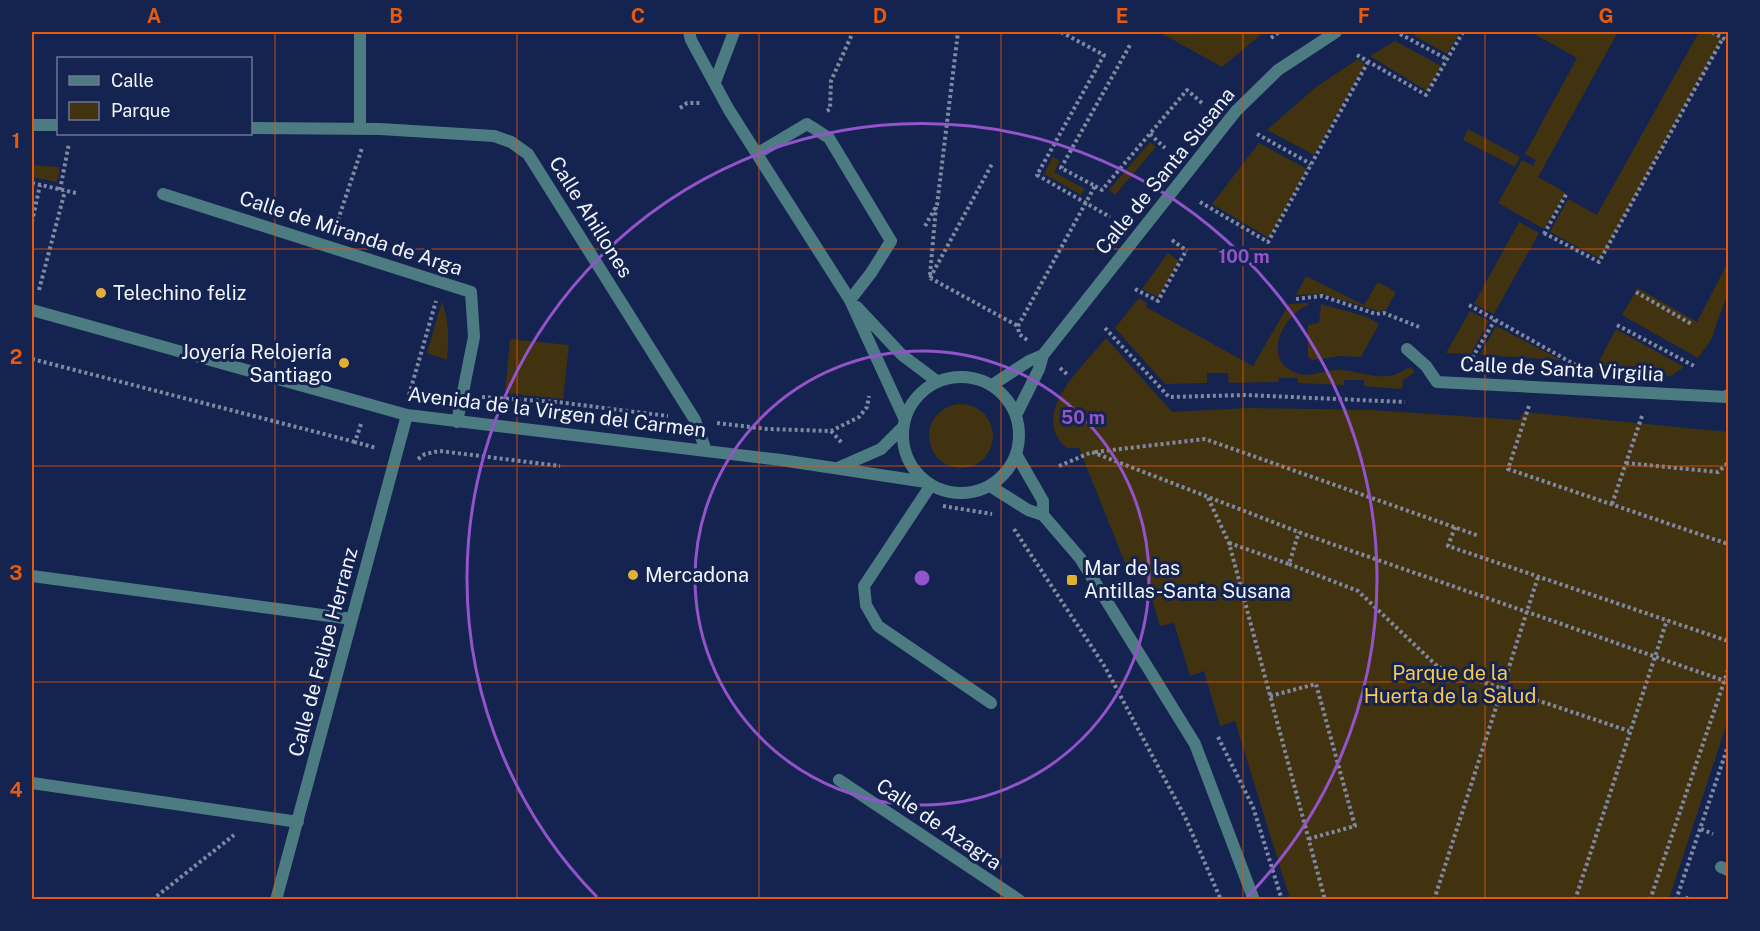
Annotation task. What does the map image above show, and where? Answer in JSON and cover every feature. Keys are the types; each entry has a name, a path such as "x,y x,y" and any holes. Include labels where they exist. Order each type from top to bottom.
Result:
{"street":[{"path":"252,128 362,134 360,32"},
{"path":"689,32 691,40 729,110 850,300 904,423 904,448 912,467 929,484 950,492 969,492 990,486 1006,473 1016,454 1020,435 1016,415 1006,398 992,386 974,378 956,377 938,382 923,391 911,404 904,423 881,450 838,468"},
{"path":"715,82 735,32"},
{"name":"Calle de Santa Susana","path":"1016,415 1039,369 1043,355 1236,111 1278,70 1336,32"},
{"path":"32,124 57,125"},
{"path":"758,153 807,124 829,138 891,241 871,273 850,300"},
{"name":"Calle Ahillones","path":"362,134 494,136 511,142 528,154 695,420 706,451"},
{"name":"Calle de Miranda de Arga","path":"163,194 471,292 474,337 457,422"},
{"path":"850,300 902,355 938,382"},
{"name":"Avenida de la Virgen del Carmen","path":"32,310 407,415 838,468 929,484"},
{"name":"Calle de Santa Virgilia","path":"1407,350 1426,366 1437,382 1727,398 1728,395"},
{"name":"Calle de Santa Susana","path":"992,386 1029,361 1043,355"},
{"name":"Calle de Felipe Herranz","path":"276,900 407,415"},
{"path":"1016,454 1043,501 1043,515"},
{"path":"929,484 920,502 864,586 866,605 878,626 991,703"},
{"path":"990,486 1028,510 1043,515 1080,558 1195,744 1254,900"},
{"path":"32,576 352,619"},
{"name":"Calle de Azagra","path":"838,780 1019,900"},
{"path":"32,783 298,822"}],"path":[{"path":"807,124 830,109 831,81 853,32"},
{"path":"930,278 958,32"},
{"path":"1061,32 1104,55 1037,175 1110,217"},
{"path":"1271,38 1279,32"},
{"path":"1357,55 1426,95 1463,32"},
{"path":"1712,32 1728,40"},
{"path":"1400,34 1447,59"},
{"path":"1568,193 1544,233 1599,262 1723,38"},
{"path":"1130,45 1061,168 1102,190 1187,90 1202,103"},
{"path":"1200,202 1268,242 1368,62"},
{"path":"681,108 687,103 700,103"},
{"path":"329,247 362,134"},
{"path":"1150,134 1165,148"},
{"path":"1257,134 1311,164"},
{"path":"60,189 70,135"},
{"path":"930,278 992,164"},
{"path":"32,183 76,193"},
{"path":"32,222 40,185"},
{"path":"1019,334 1018,326 1095,186"},
{"path":"37,297 65,191"},
{"path":"925,226 937,205"},
{"path":"1135,289 1158,301 1186,251 1172,240"},
{"path":"930,278 1018,326"},
{"path":"1636,292 1693,325"},
{"path":"1296,298 1322,296 1376,314 1384,313 1419,327"},
{"path":"408,398 437,297"},
{"path":"1469,305 1582,369"},
{"path":"1469,364 1495,320"},
{"path":"1617,325 1696,367"},
{"path":"1105,328 1169,397 1246,396 1405,402"},
{"path":"32,359 377,448 375,457"},
{"path":"355,442 367,403"},
{"path":"1529,406 1508,469 1728,544"},
{"path":"1612,504 1642,416"},
{"path":"1059,466 1092,452 1205,439 1479,536"},
{"path":"391,474 410,478 415,462 425,454 440,452 560,466"},
{"path":"1092,452 1299,532 1725,681"},
{"path":"1626,463 1718,472 1728,463"},
{"path":"1208,498 1229,543 1324,900"},
{"path":"920,502 998,515"},
{"path":"1009,520 1105,667 1185,817 1221,900"},
{"path":"1455,527 1448,546 1728,641"},
{"path":"1289,564 1299,532"},
{"path":"1229,543 1358,591 1438,667 1629,731"},
{"path":"1434,900 1538,577"},
{"path":"1575,900 1667,620"},
{"path":"1650,900 1728,670"},
{"path":"1270,696 1316,684 1355,826 1308,839"},
{"path":"1218,737 1253,807 1282,900"},
{"path":"1676,900 1728,746"},
{"path":"152,900 228,840 253,817"},
{"path":"1701,829 1713,834"},
{"path":"1686,900 1687,897 1693,900"}],"green space":[{"path":"1159,32 1264,32 1222,67"},
{"path":"1414,32 1460,32 1447,54 1415,36"},
{"path":"1531,32 1618,32 1538,177 1566,193 1544,229 1498,203 1522,160 1533,166 1536,160 1525,154 1577,58"},
{"path":"1699,32 1709,32 1722,38 1600,259 1550,232 1568,199 1597,215"},
{"path":"1395,41 1441,66 1427,91 1370,56"},
{"path":"1358,59 1365,64 1314,155 1267,130 1316,87"},
{"path":"1468,129 1520,157 1515,167 1463,140"},
{"path":"1150,142 1156,147 1115,195 1109,190"},
{"path":"1259,143 1307,169 1269,238 1212,204"},
{"path":"1053,157 1060,161 1054,172 1085,189 1081,195 1044,174"},
{"path":"32,165 60,167 57,182 32,177"},
{"path":"1519,222 1539,233 1494,314 1474,304"},
{"path":"1168,253 1179,261 1158,297 1142,289"},
{"path":"1728,262 1728,292 1711,340 1698,358 1622,315 1638,288 1697,322"},
{"path":"1306,276 1364,305 1378,282 1396,292 1386,310 1378,311 1323,294 1296,295"},
{"path":"1139,298 1147,303 1146,307 1253,366 1289,304 1308,303 1292,317 1280,336 1279,356 1283,364 1292,371 1310,375 1338,370 1387,376 1411,367 1415,372 1403,380 1402,389 1364,386 1364,380 1344,380 1344,385 1298,383 1298,378 1279,378 1278,382 1229,383 1228,373 1207,373 1207,383 1165,384 1115,328"},
{"path":"442,301 448,330 447,360 427,353"},
{"path":"1321,304 1367,317 1379,324 1361,357 1341,356 1313,360 1308,357 1308,325 1319,323"},
{"path":"1470,311 1489,321 1471,354 1446,353"},
{"path":"1496,326 1561,360 1480,355"},
{"path":"1616,329 1684,367 1671,376 1595,369"},
{"name":"Parque de la Huerta de la Salud","path":"1106,338 1172,412 1249,408 1371,410 1520,420 1523,412 1728,432 1728,720 1669,899 1290,899 1235,721 1220,726 1204,671 1190,676 1174,623 1160,626 1144,573 1131,578 1079,448 1067,448 1056,435 1053,420 1063,391"},
{"path":"510,339 569,345 563,399 505,393"},
{"path":"955,404 967,404 984,413 991,424 993,436 991,448 984,459 967,468 955,468 943,463 934,454 929,442 929,430 934,418 943,409"}],"place":[{"name":"Telechino feliz","path":"101,293"},
{"name":"Joyería Relojería Santiago","path":"344,363"},
{"name":"Mercadona","path":"633,575"},
{"name":"Mar de las Antillas-Santa Susana","path":"1072,580"}]}
